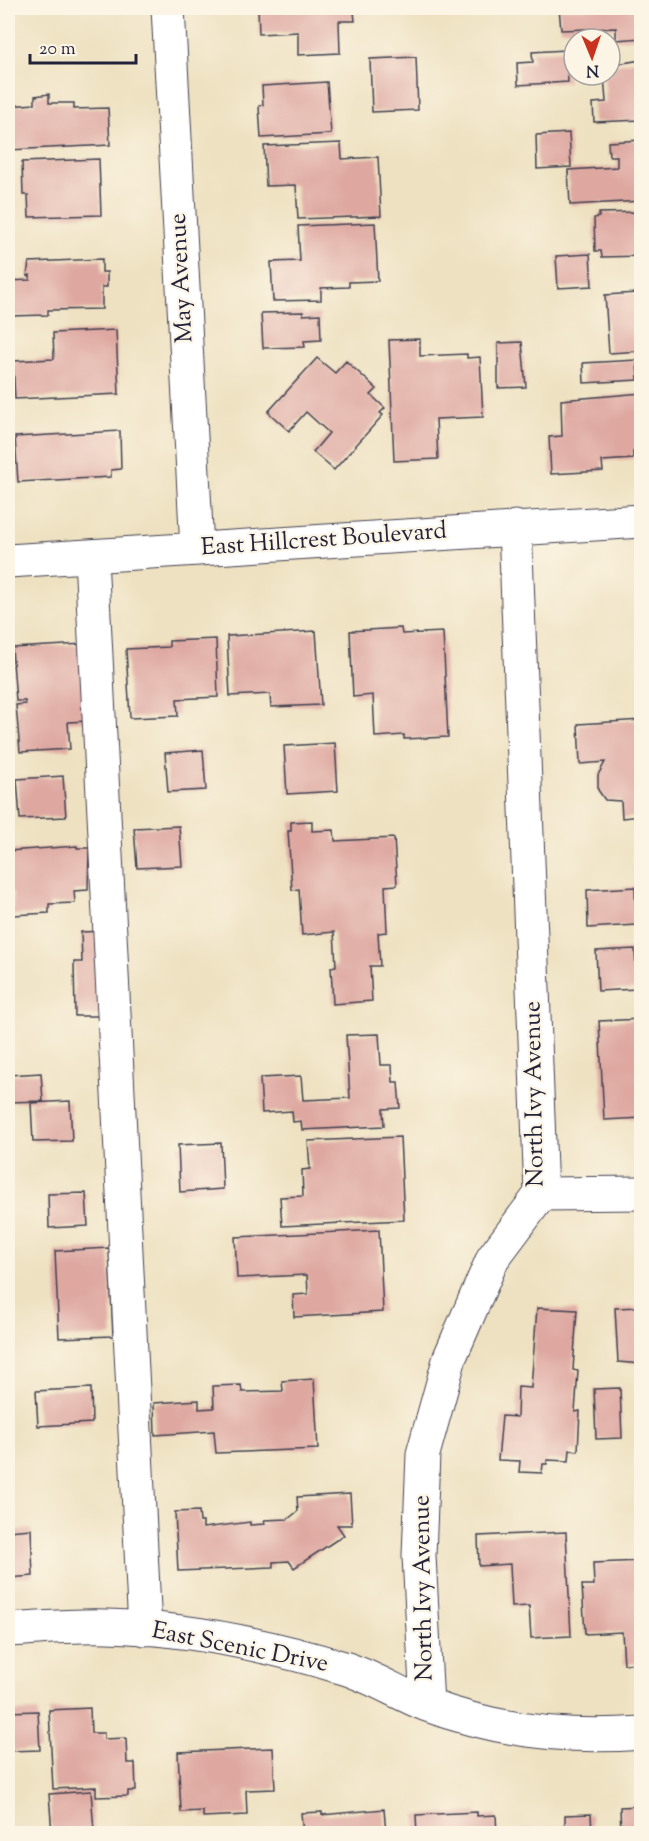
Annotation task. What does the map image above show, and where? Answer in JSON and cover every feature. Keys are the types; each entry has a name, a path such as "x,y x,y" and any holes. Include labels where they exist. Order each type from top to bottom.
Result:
{"street":[{"name":"May Avenue","path":"168,8 197,548"},
{"name":"East Hillcrest Boulevard","path":"8,561 515,527 642,521"},
{"name":"North Ivy Avenue","path":"427,1705 418,1556 423,1454 450,1357 488,1269 493,1258 541,1194 515,527"},
{"path":"91,557 145,1629"},
{"path":"541,1194 642,1192"},
{"name":"East Scenic Drive","path":"8,1630 107,1626 184,1632 260,1646 346,1668 427,1705 505,1728 590,1737 642,1733"}],"building":[{"path":"258,8 370,8 370,11 354,12 355,21 339,21 340,53 298,55 298,32 259,34"},
{"path":"559,8 642,8 642,38 622,40 622,27 562,27 561,30"},
{"path":"562,50 562,82 518,85 517,63 533,62 532,52"},
{"path":"416,57 418,110 372,112 370,59"},
{"path":"642,60 642,120 594,122 593,103 606,102 605,87 622,87 622,63"},
{"path":"327,82 331,134 261,138 259,106 263,105 262,86"},
{"path":"49,94 49,103 74,103 74,109 108,108 110,145 8,150 8,106 35,104 35,96"},
{"path":"569,133 571,167 537,169 536,135"},
{"path":"642,140 642,201 570,205 568,170 617,167 617,156 609,156 608,142"},
{"path":"341,143 342,159 378,157 381,216 298,219 296,185 266,186 264,146"},
{"path":"99,159 101,215 29,217 28,195 23,195 22,162"},
{"path":"642,212 642,256 602,257 601,251 595,251 594,218 599,217 599,213"},
{"path":"375,223 378,281 349,282 349,287 321,288 321,300 273,301 271,262 300,261 298,226"},
{"path":"590,254 592,286 558,288 556,256"},
{"path":"102,259 102,272 107,272 107,287 102,287 102,309 48,310 48,315 8,316 8,281 30,280 30,275 27,276 29,262"},
{"path":"636,293 637,304 642,303 642,351 609,353 605,295"},
{"path":"303,312 303,315 320,314 321,340 304,341 305,347 263,348 261,313"},
{"path":"116,330 119,394 15,399 13,361 54,359 53,333"},
{"path":"420,339 420,356 467,354 467,358 480,357 483,417 436,419 438,459 394,461 389,340"},
{"path":"522,342 526,387 498,388 498,343"},
{"path":"317,358 335,373 346,361 377,389 371,395 385,408 380,413 383,415 334,470 313,452 329,433 306,412 289,431 268,412"},
{"path":"637,360 638,380 584,383 583,363"},
{"path":"642,393 642,452 633,452 633,459 602,461 603,471 551,474 549,437 562,436 561,400"},
{"path":"120,431 121,469 111,470 111,477 18,482 15,437"},
{"path":"401,628 402,634 443,632 448,737 404,739 404,735 375,737 373,695 353,697 350,631"},
{"path":"316,631 321,705 271,707 270,694 230,696 227,636"},
{"path":"216,639 218,697 177,699 178,716 130,718 126,649 169,647 169,641"},
{"path":"84,644 89,721 68,722 70,749 20,752 16,705 25,704 25,701 16,701 12,648"},
{"path":"642,720 642,816 622,818 621,801 605,800 598,790 598,775 605,762 580,764 578,724"},
{"path":"335,743 338,791 287,794 284,746"},
{"path":"203,750 206,790 168,792 165,753"},
{"path":"8,753 11,788 8,788"},
{"path":"63,776 66,817 20,819 17,779"},
{"path":"312,821 312,831 334,830 335,841 394,838 397,885 385,886 387,932 378,933 380,966 370,966 372,1001 333,1004 331,967 336,966 334,932 302,935 299,889 292,890 288,831 291,831 291,822"},
{"path":"179,826 182,866 137,868 134,828"},
{"path":"77,846 77,848 89,848 88,890 74,891 75,903 49,904 49,913 13,915 13,892 8,892 8,851"},
{"path":"635,887 636,925 588,928 587,890"},
{"path":"106,931 109,1016 75,1016 74,962 82,962 81,932"},
{"path":"635,949 637,989 598,991 596,951"},
{"path":"642,1019 642,1118 604,1120 599,1021"},
{"path":"379,1034 381,1065 392,1065 393,1082 398,1082 400,1108 383,1109 384,1126 302,1130 301,1121 293,1122 292,1111 262,1113 260,1078 301,1076 303,1100 350,1098 346,1035"},
{"path":"41,1073 43,1101 8,1102 8,1075"},
{"path":"70,1101 72,1141 33,1142 31,1103"},
{"path":"400,1137 404,1220 282,1226 280,1197 303,1196 302,1170 310,1169 308,1141"},
{"path":"221,1143 223,1189 180,1192 178,1145"},
{"path":"86,1193 88,1226 49,1228 48,1194"},
{"path":"379,1230 383,1312 294,1317 293,1295 308,1294 307,1275 237,1278 235,1237"},
{"path":"109,1248 113,1336 59,1338 55,1251"},
{"path":"642,1307 642,1364 618,1362 615,1308"},
{"path":"537,1308 577,1310 573,1370 578,1371 575,1412 580,1411 578,1451 570,1450 569,1461 547,1460 547,1464 543,1464 542,1473 519,1472 520,1461 498,1460 502,1416 517,1417 518,1387 531,1388"},
{"path":"314,1379 318,1449 216,1453 214,1431 155,1435 154,1403 199,1400 199,1409 214,1408 213,1386 241,1385 242,1392 283,1391 282,1381"},
{"path":"91,1388 92,1423 38,1426 36,1391"},
{"path":"620,1388 622,1438 596,1439 594,1389"},
{"path":"350,1494 352,1525 337,1525 344,1535 294,1568 289,1561 273,1562 273,1567 178,1571 175,1512 199,1511 203,1528 250,1522 250,1525 265,1524 264,1520 288,1519 298,1511 297,1497"},
{"path":"31,1529 33,1576 8,1578 8,1531"},
{"path":"566,1532 571,1636 531,1638 529,1606 512,1607 510,1564 479,1566 478,1536"},
{"path":"642,1561 642,1663 624,1664 622,1632 585,1634 582,1585 594,1585 593,1563"},
{"path":"90,1708 91,1733 104,1733 104,1739 126,1738 127,1763 135,1763 136,1791 128,1791 128,1796 96,1797 96,1787 53,1789 49,1710"},
{"path":"38,1711 40,1750 8,1751 8,1712"},
{"path":"273,1748 275,1789 246,1790 247,1815 203,1817 203,1811 181,1812 178,1752"},
{"path":"91,1791 94,1831 52,1834 49,1794"},
{"path":"642,1806 642,1834 621,1834 620,1807"},
{"path":"384,1809 386,1834 303,1834 301,1813 322,1812 322,1815"},
{"path":"477,1812 477,1816 496,1815 497,1834 417,1834 416,1815"},
{"path":"591,1814 592,1834 525,1834 525,1829 565,1827 565,1815"}]}
